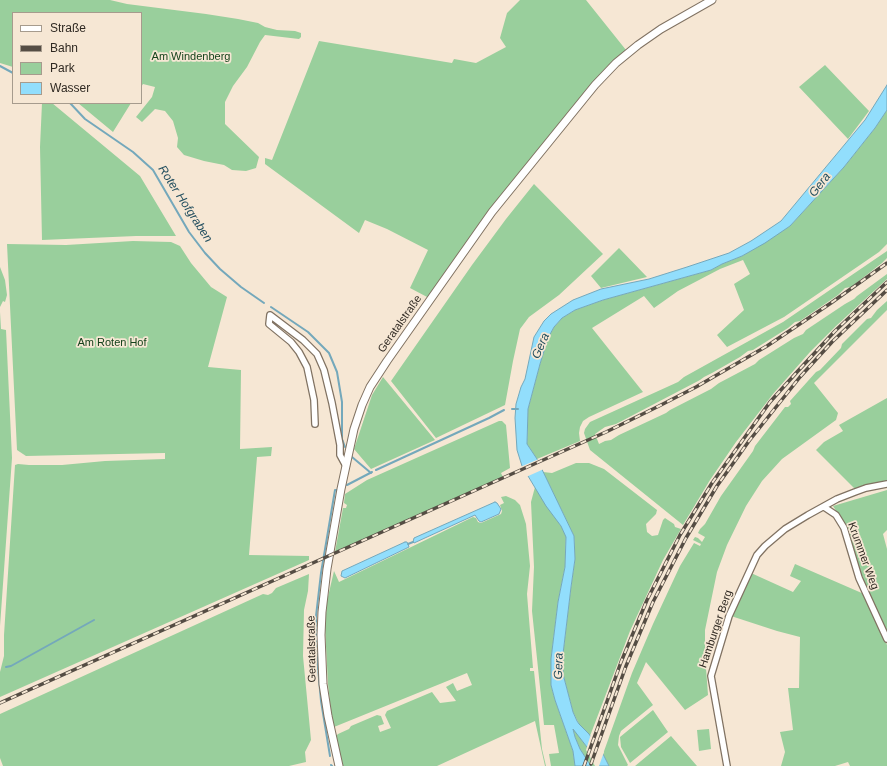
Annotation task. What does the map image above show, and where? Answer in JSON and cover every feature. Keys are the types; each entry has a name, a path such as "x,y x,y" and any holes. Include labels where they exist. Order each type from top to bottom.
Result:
{"street":[{"name":"Geratalstraße","path":"339,766 328,716 324,684 321,635 324,591 341,489 354,429 370,387 492,212 595,85 616,63 638,45 712,0"},
{"path":"315,424 314,400 307,367 299,352 291,342 269,324 270,315 303,340 317,354 324,370 332,402 340,445 340,455 346,466"},
{"name":"Hamburger Berg","path":"727,766 711,676 729,616 750,566 761,550 785,529 824,507 855,492 866,488 887,484"},
{"name":"Krummer Weg","path":"824,507 836,516 844,528 859,578 887,639"}],"green space":[{"name":"Am Windenberg","path":"0,0 110,0 127,4 238,19 258,23 265,27 277,30 295,31 301,33 301,37 299,39 265,35 247,67 233,86 225,102 225,124 259,157 256,168 246,171 232,170 224,165 184,155 177,147 178,138 173,121 165,111 155,109 142,122 136,117 152,97 155,87 143,84 142,86 142,12 12,12 12,67 0,63"},
{"path":"520,0 586,0 626,50 602,74 473,233 429,298 410,288 428,250 387,229 365,220 359,233 265,164 265,158 272,160 319,41 452,63 454,59 476,63 506,47 500,38 507,13"},
{"path":"825,65 869,111 848,139 799,87"},
{"path":"42,104 53,104 140,176 176,236 42,240 40,147"},
{"path":"79,104 130,104 113,132"},
{"path":"887,110 887,244 879,252 784,317 727,347 717,335 744,310 734,284 750,274 743,260 720,269 678,291 654,308 644,296 592,328 643,392 583,421 579,433 580,441 537,459 527,444 528,409 548,338 554,327 562,318 575,310 603,300 711,270 742,256 790,226 844,167 875,128"},
{"path":"534,184 603,254 559,295 529,317 520,329 505,405 436,438 391,381 472,265"},
{"name":"Am Roten Hof","path":"133,241 171,242 180,246 191,263 211,287 227,297 208,367 241,370 240,449 272,447 271,456 257,457 249,555 309,556 309,560 0,697 0,672 4,656 4,635 15,465 62,465 105,461 165,459 165,453 26,456 17,450 7,244 66,245"},
{"path":"619,248 647,277 601,288 591,276"},
{"path":"887,251 887,258 882,263 851,287 845,288 838,295 800,321 795,322 753,350 748,351 700,380 616,424 605,427 595,434 599,444 611,440 711,389 803,334 806,330 854,299 887,274 887,279 810,352 773,394 736,442 710,480 683,525 590,450 584,433 590,422 678,382 684,377 783,322"},
{"path":"0,267 5,280 7,295 5,302 3,301 0,307"},
{"path":"887,301 887,310 814,383 838,413 836,420 782,459 762,481 746,506 727,545 717,572 705,630 708,695 685,710 646,662 637,683 653,705 621,731 618,745 628,765 609,766 603,754 632,673 680,566 694,543 700,546 701,544 693,540 695,537 702,542 705,537 698,533 700,529 705,524 721,496 755,446 785,407 788,407 791,404 790,401 816,372 820,370 841,348 842,344 867,319 871,318"},
{"path":"0,312 1,329 6,330 12,458 0,626"},
{"path":"383,377 435,440 371,469 354,449 372,395"},
{"path":"887,398 887,482 855,489 816,450 824,442 843,431 839,425"},
{"path":"499,421 502,421 506,425 510,468 501,473 503,477 335,552 343,508 346,508 347,505 344,503 345,494 367,480"},
{"path":"576,463 589,463 604,469 657,510 656,514 646,524 647,532 652,536 658,535 665,518 674,524 675,527 681,529 663,560 630,631 590,736 579,724 573,712 563,674 563,654 575,559 574,536 543,472 552,473"},
{"path":"535,487 566,536 565,567 558,602 551,659 551,685 573,751 575,766 551,766 549,754 559,753 554,725 544,725 532,611 534,567 531,502"},
{"path":"887,490 887,530 883,534 887,549 887,635 869,596 844,523 833,506"},
{"path":"506,496 515,500 520,505 526,524 530,566 527,594 533,668 530,668 530,671 534,671 542,749 546,766 535,721 437,766 343,766 336,736 338,734 349,729 351,726 377,715 381,716 384,724 378,726 380,732 391,728 385,715 387,711 432,692 440,703 456,701 446,687 453,683 457,691 472,685 467,673 334,727 328,684 325,627 327,601 334,571 339,582 473,517 481,523 501,514 502,511 500,505 504,503 501,497"},
{"path":"795,564 864,594 887,645 887,766 850,766 848,762 835,766 781,766 785,752 780,732 793,730 788,688 799,688 800,637 731,616 751,573 793,592 801,581 790,576"},
{"path":"309,574 308,591 304,610 303,656 311,740 305,752 306,762 289,766 3,766 0,758 0,714 263,594 268,595 276,588"},
{"path":"653,710 668,732 630,763 621,747 620,737"},
{"path":"573,728 587,747 597,766 591,766 580,749"},
{"path":"709,729 711,749 699,751 697,730"},
{"path":"671,736 697,766 635,766"}],"water":[{"name":"Gera","path":"887,85 887,110 875,128 844,167 790,226 742,256 711,270 603,300 575,310 562,318 554,327 548,338 528,409 527,444 537,459 574,536 575,559 563,654 563,674 573,712 577,721 589,734 603,754 609,766 597,766 587,747 573,729 580,749 591,766 575,766 573,751 551,685 551,659 558,602 565,567 566,537 561,526 546,506 522,466 517,450 515,418 516,404 525,379 534,337 544,321 551,314 573,300 601,289 649,279 729,253 751,241 781,221 865,120"},
{"path":"495,502 501,509 499,514 481,522 475,515 414,543 413,542 414,538"},
{"path":"407,542 409,547 345,578 341,576 342,571"}],"pier":[{"path":"539,459 544,469 526,477 520,467"},
{"path":"591,734 604,752 599,766 595,766 586,750"}],"waterway":[{"name":"Roter Hofgraben","path":"0,66 12,72"},
{"name":"Roter Hofgraben","path":"71,104 85,119 133,152 153,170 189,232 205,253 220,269 241,287 264,303"},
{"name":"Roter Hofgraben","path":"271,307 308,332 329,353 337,372 342,402 342,439 345,447"},
{"path":"512,409 518,409"},
{"path":"376,470 504,410"},
{"name":"Roter Hofgraben","path":"352,457 371,473"},
{"path":"347,485 372,472"},
{"path":"330,756 321,701 316,646 316,616 321,573 335,490 337,490"},
{"path":"408,544 413,542"},
{"path":"6,667 11,666 94,620"}],"railway":[{"path":"0,703 606,432 659,406 696,387 767,346 887,263"},
{"path":"584,766 621,662 647,600 680,535 712,483 770,402 835,331 887,282"},
{"path":"591,764 626,666 653,602 686,538 717,486 749,441 800,377 832,342 887,290"}]}
